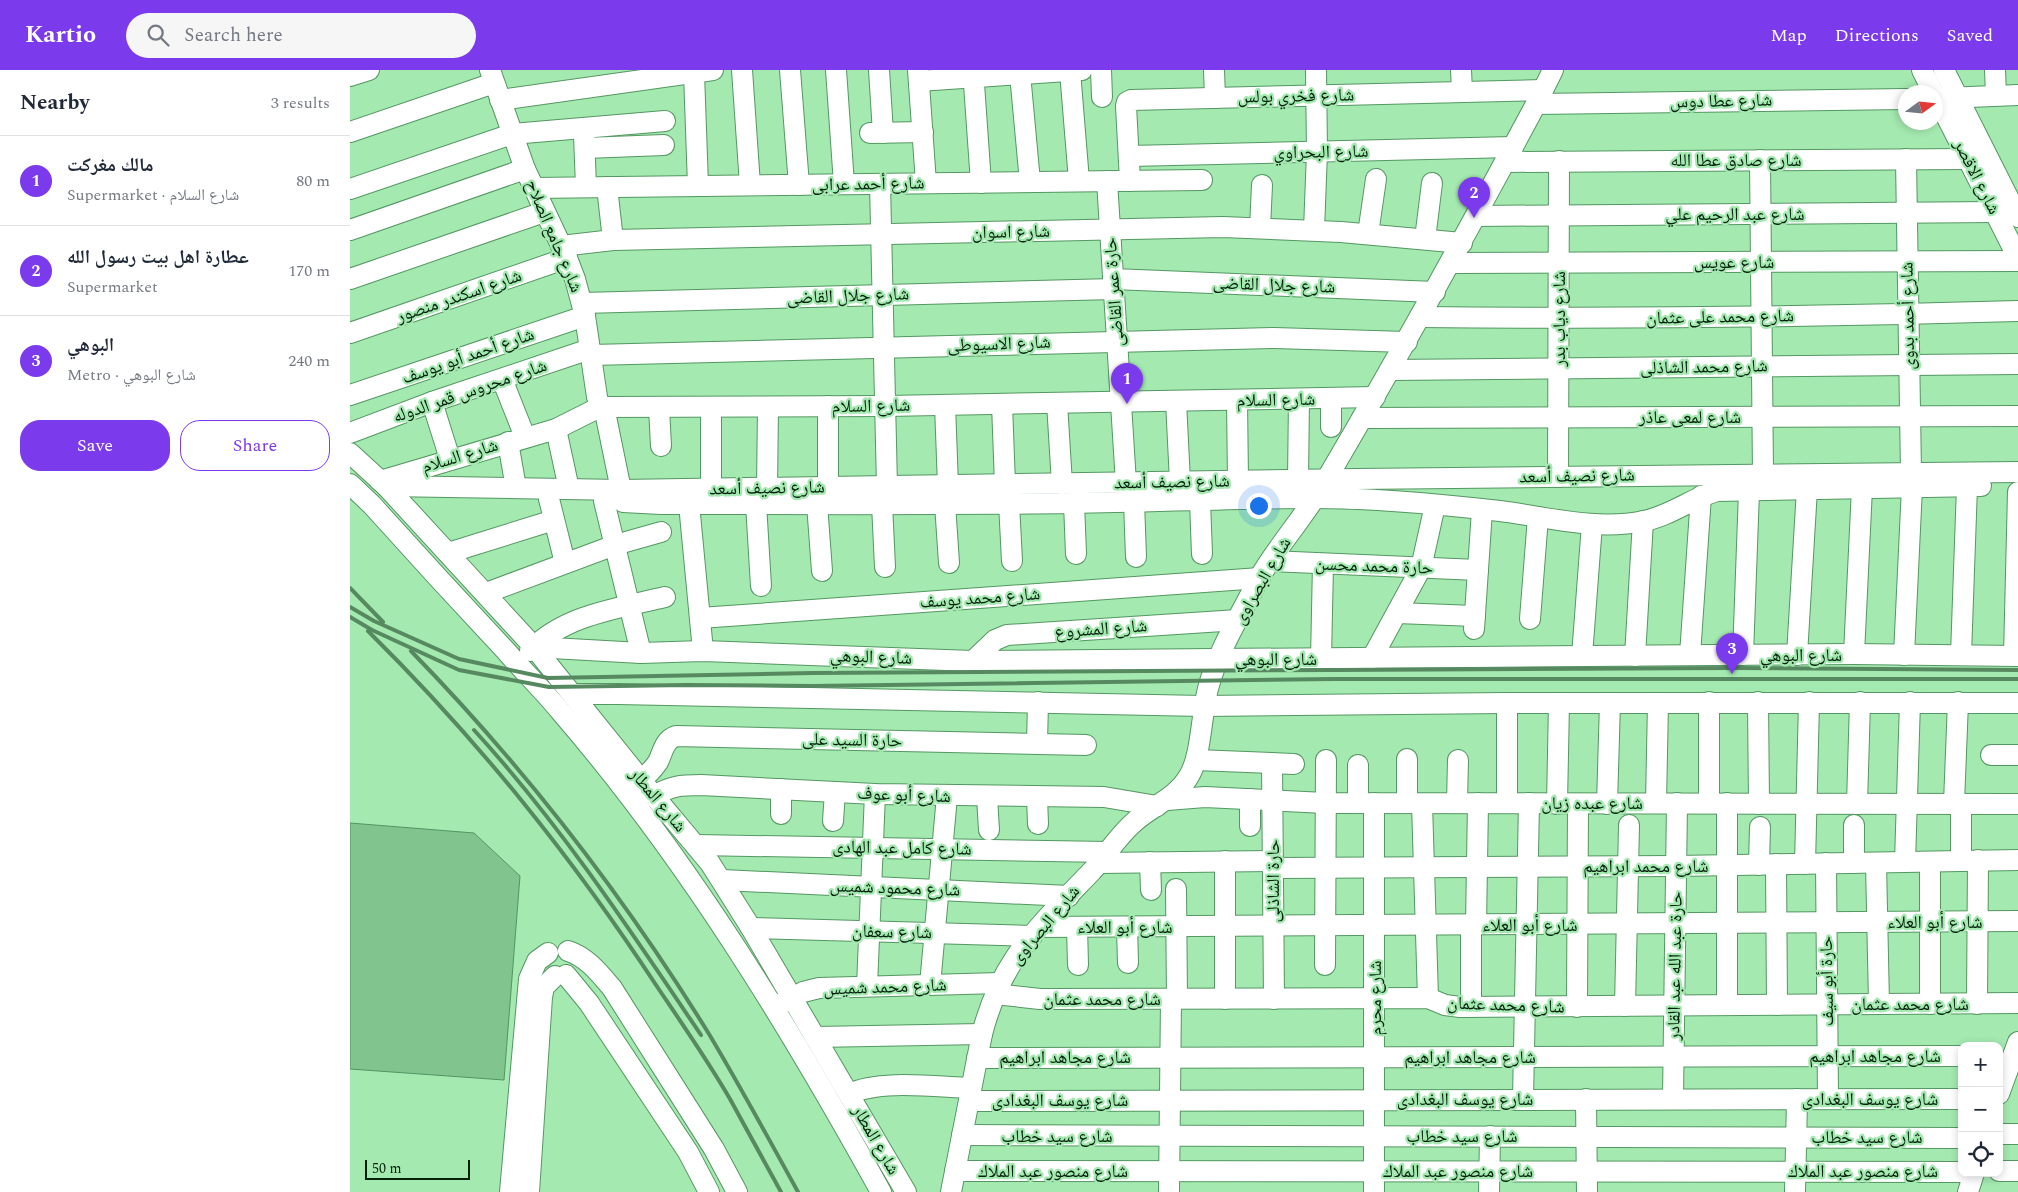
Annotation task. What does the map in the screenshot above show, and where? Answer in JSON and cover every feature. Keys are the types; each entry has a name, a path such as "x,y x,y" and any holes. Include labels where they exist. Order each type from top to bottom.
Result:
{"street":[{"path":"350,76 369,70"},
{"path":"350,132 495,84 714,70"},
{"path":"742,70 750,185"},
{"path":"790,70 799,185"},
{"path":"836,70 844,184"},
{"path":"879,70 876,133 923,132"},
{"path":"1101,70 1102,97"},
{"path":"1214,70 1215,98"},
{"path":"1314,230 1317,152 1316,70"},
{"path":"1461,70 1462,92"},
{"name":"شارع البصراوى","path":"950,1192 982,1034 997,989 1015,958 1130,826 1179,790 1190,775 1196,760 1203,706 1218,659 1238,620 1270,561 1316,498 1407,342 1462,243 1553,70"},
{"name":"شارع الاقصر","path":"1922,70 1930,85"},
{"name":"شارع الاقصر","path":"1944,70 2018,217"},
{"path":"1995,70 1996,95"},
{"path":"926,183 919,75 1064,71 1079,181"},
{"path":"694,72 698,186"},
{"path":"1008,73 1030,182"},
{"path":"974,74 982,183"},
{"name":"شارع جامع الصلاح","path":"495,84 525,169 564,252 584,310 597,397 602,407 621,490"},
{"name":"شارع فخري بولس","path":"1130,181 1126,106 1127,102 1132,100 1462,92 1540,97"},
{"path":"1943,96 2018,95"},
{"name":"شارع عطا دوس","path":"1540,97 1898,98"},
{"name":"شارع الاقصر","path":"1943,112 2018,259"},
{"path":"350,189 512,134 665,121"},
{"path":"584,128 586,187"},
{"path":"584,148 664,145"},
{"name":"شارع البحراوي","path":"1128,156 1317,152 1509,154"},
{"name":"شارع صادق عطا الله","path":"1509,154 1559,161 1967,159"},
{"name":"شارع أحمد بدوى","path":"1904,655 1912,480 1906,159"},
{"path":"1760,160 1763,474"},
{"name":"شارع دياب بدر","path":"1558,476 1559,161"},
{"path":"350,230 525,169"},
{"path":"1368,234 1376,179"},
{"name":"شارع أحمد عرابى","path":"533,188 1202,180"},
{"name":"حارة عمر القاضى","path":"1107,181 1126,483"},
{"path":"1425,239 1432,183"},
{"path":"880,184 886,406 885,567"},
{"path":"1260,228 1262,185"},
{"path":"607,187 613,240"},
{"path":"350,279 544,212"},
{"name":"شارع عبد الرحيم علي","path":"1476,216 1995,212"},
{"name":"شارع اسوان","path":"564,252 613,240 1110,229 1260,228 1314,230 1462,243"},
{"name":"شارع اسكندر منصور","path":"350,334 564,252"},
{"name":"شارع عويس","path":"1450,263 2018,259"},
{"name":"شارع جلال القاضى","path":"584,310 1114,284 1435,292"},
{"name":"شارع أحمد أبو يوسف","path":"350,396 584,310"},
{"name":"شارع محمد على عثمان","path":"1421,317 1761,316 2018,311"},
{"name":"شارع الاسيوطى","path":"591,352 884,348 1022,343 1287,338 1407,342"},
{"name":"شارع محروس قمر الدوله","path":"350,433 432,402 591,352"},
{"name":"شارع محمد الشاذلى","path":"1390,370 2018,364"},
{"path":"502,379 517,440 516,488"},
{"name":"شارع السلام","path":"388,489 450,459 556,429 602,407 886,406 1375,397"},
{"path":"1298,479 1299,399"},
{"path":"1331,399 1331,427"},
{"path":"1237,400 1238,481"},
{"path":"1176,401 1180,482"},
{"path":"432,402 450,459"},
{"path":"1057,403 1062,484"},
{"path":"1002,404 1012,561"},
{"path":"945,405 949,563"},
{"path":"828,406 828,487"},
{"path":"711,407 711,489"},
{"path":"761,586 762,496 768,407"},
{"path":"659,408 661,446"},
{"name":"شارع لمعى عاذر","path":"1362,418 2018,416"},
{"path":"556,429 569,489"},
{"name":"شارع المطار","path":"350,453 357,473 388,489 534,647 696,845 722,880 751,928 810,1066 881,1192"},
{"name":"شارع نصيف أسعد","path":"388,489 711,489 817,504 885,495 1007,494 1074,503 1316,498 1435,505 1592,524 1643,521 1656,518 1701,496 1718,491 1862,488 1912,480 2018,472"},
{"name":"شارع نصيف أسعد","path":"1007,494 1062,484 1298,479 1763,474 1912,480 1967,486 2018,485"},
{"name":"شارع المطار","path":"350,484 372,505 561,711 674,856 782,1002 815,1038 906,1192"},
{"path":"1960,655 1967,486"},
{"name":"شارع نصيف أسعد","path":"388,489 432,496 464,494 604,502 689,504 828,487 885,495"},
{"path":"1854,654 1862,488"},
{"path":"1797,655 1807,489"},
{"path":"1743,655 1749,491"},
{"path":"2016,656 2018,492"},
{"path":"1690,655 1701,496"},
{"path":"549,499 565,563"},
{"path":"1200,500 1202,554"},
{"path":"604,502 641,653"},
{"path":"1134,502 1136,557"},
{"path":"1074,503 1076,554"},
{"path":"689,504 703,652"},
{"path":"817,504 822,571"},
{"path":"1372,658 1421,568 1435,505"},
{"path":"1397,613 1474,623 1482,510"},
{"path":"1530,619 1538,517"},
{"path":"448,553 554,520"},
{"path":"1635,656 1643,521"},
{"path":"1582,656 1592,524"},
{"path":"486,593 565,563 661,532"},
{"name":"حارة محمد محسن","path":"1270,561 1478,570"},
{"path":"1321,659 1324,564"},
{"name":"شارع محمد يوسف","path":"700,618 1260,578"},
{"path":"518,664 552,632 572,623 629,605 665,597"},
{"name":"شارع المشروع","path":"973,660 994,640 1007,635 1238,620"},
{"name":"شارع البوهي","path":"534,647 641,653 703,652 973,660 1854,654 2016,656"},
{"path":"573,694 1203,706 1709,702 2018,702"},
{"path":"1037,744 1038,702"},
{"path":"1709,702 1718,803 1727,865 1727,1004"},
{"path":"1758,702 1759,804"},
{"path":"1805,864 1809,702"},
{"path":"1857,804 1860,702"},
{"path":"1905,862 1910,702"},
{"path":"1958,702 1958,803 1970,861 1978,922 1977,1004"},
{"path":"1507,703 1507,804"},
{"path":"1557,804 1559,703"},
{"path":"1607,804 1610,703"},
{"path":"1656,803 1658,703"},
{"name":"حارة السيد على","path":"641,780 650,773 666,742 676,736 1086,745"},
{"path":"1990,756 2018,755"},
{"path":"1407,759 1424,868 1428,998"},
{"path":"1196,760 1294,764"},
{"path":"1325,965 1326,760"},
{"path":"1457,804 1458,760"},
{"name":"حارة الشاذلى","path":"1272,763 1274,999"},
{"name":"شارع محرم","path":"1358,765 1366,803 1374,868 1376,1099 1374,1192"},
{"name":"شارع أبو عوف","path":"654,796 667,788 682,785 875,794 987,797 1104,797 1162,803"},
{"path":"780,814 781,789"},
{"path":"833,821 835,792"},
{"path":"867,986 875,794"},
{"path":"930,985 947,796"},
{"path":"987,797 988,830"},
{"path":"1037,797 1038,824"},
{"name":"شارع عبده زيان","path":"1162,803 1205,797 1325,803 1414,804 2018,804"},
{"path":"1250,799 1250,826"},
{"path":"1471,1007 1478,803"},
{"path":"1523,1099 1529,803"},
{"name":"حارة عبد الله عبد القادر","path":"1673,1098 1677,803"},
{"path":"1577,1007 1578,804"},
{"path":"1625,1006 1629,825"},
{"path":"1854,826 1854,863"},
{"path":"1760,827 1768,864 1776,923 1777,1005"},
{"name":"شارع كامل عبد الهادى","path":"696,845 942,848 1103,858"},
{"name":"شارع محمد ابراهيم","path":"1103,858 1150,862 1225,861 1325,868 1676,866 2018,860"},
{"path":"1225,861 1226,999"},
{"path":"1150,862 1151,890"},
{"path":"1930,862 1930,1004"},
{"name":"حارة أبو سيف","path":"1826,863 1828,1099"},
{"path":"1876,863 1879,1004"},
{"name":"شارع محمود شميس","path":"722,880 1069,896"},
{"path":"1169,1192 1170,1057 1174,999 1176,889"},
{"name":"شارع أبو العلاء","path":"1037,932 1077,927 1175,926 2018,922"},
{"path":"1077,927 1078,965"},
{"path":"1127,927 1128,962"},
{"name":"شارع سعفان","path":"751,928 934,933 1037,932"},
{"path":"529,1192 522,1157 529,979 537,961 557,948 575,953 594,967 612,988 700,1126 737,1192"},
{"path":"510,1192 522,1157 544,987 548,981 570,971 573,961 568,951"},
{"path":"548,953 545,964 550,973 560,975 589,1002 679,1140 708,1192"},
{"name":"شارع محمد شميس","path":"782,1002 803,992 819,988 930,985 997,989"},
{"name":"شارع محمد عثمان","path":"997,989 1040,999 1428,998 1445,1006 1471,1007 1727,1004 2018,1004"},
{"path":"815,1038 982,1034"},
{"path":"2006,1092 2012,1053"},
{"name":"شارع مجاهد ابراهيم","path":"977,1058 1958,1056"},
{"name":"شارع يوسف البغدادى","path":"849,1094 868,1087 883,1086 970,1094 1170,1100 1958,1099"},
{"path":"1586,1099 1587,1192"},
{"path":"1795,1192 1797,1099"},
{"path":"679,1140 700,1126"},
{"path":"2003,1134 2018,1134"},
{"name":"شارع سيد خطاب","path":"962,1136 1958,1138"},
{"path":"1490,1136 1490,1192"},
{"name":"شارع منصور عبد الملاك","path":"955,1170 1958,1172"},
{"path":"2003,1171 2018,1171"},
{"path":"1968,1192 1973,1177"}],"building":[{"path":"350,823 474,833 520,876 504,1080 350,1069"}],"railway":[{"path":"350,588 383,622"},
{"path":"350,607 374,621 459,659 548,678 812,673 1334,670 1732,668 2018,670"},
{"path":"350,617 372,630 459,670 549,687 813,686 1334,679 2018,679"},
{"path":"368,631 486,758 523,802 592,893 713,1071 781,1192"},
{"path":"411,651 453,695 533,787 607,883 642,932 709,1034 798,1192"},
{"path":"474,730 506,766 565,840 621,917 701,1035"}],"place":[{"name":"عطارة اهل بيت رسول الله","path":"1474,218"},
{"name":"مالك مغركت","path":"1127,404"},
{"name":"البوهي","path":"1732,674"}]}
